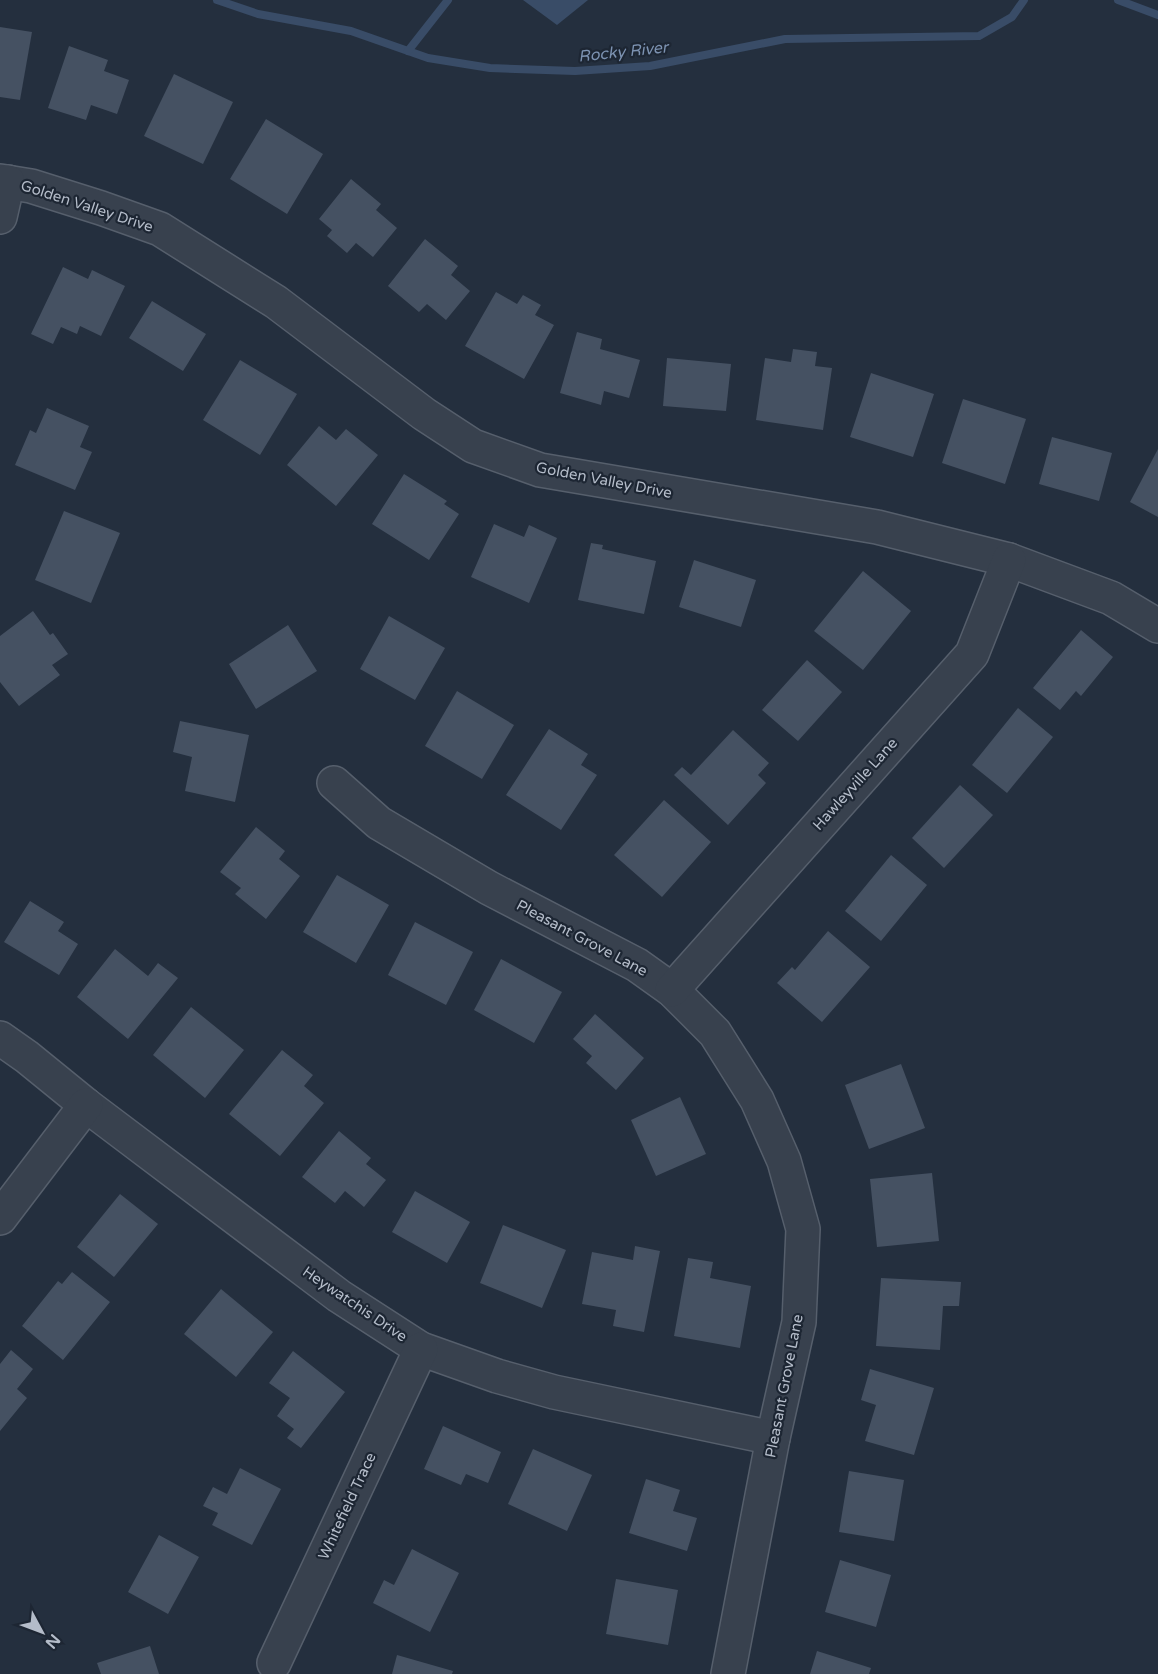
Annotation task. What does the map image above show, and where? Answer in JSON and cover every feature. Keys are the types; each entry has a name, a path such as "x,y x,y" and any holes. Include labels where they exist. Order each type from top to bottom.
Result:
{"street":[{"path":"0,217 4,181"},
{"name":"Golden Valley Drive","path":"4,181 31,186 160,230 276,302 424,414 473,446 540,470 877,527 1010,560 1111,598 1158,626"},
{"name":"Hawleyville Lane","path":"672,990 972,654 1010,560"},
{"name":"Pleasant Grove Lane","path":"334,783 379,823 489,888 637,965 672,990 715,1033 757,1100 784,1161 802,1229 799,1322 773,1438 728,1674"},
{"name":"Heywatchis Drive","path":"0,1038 27,1057 86,1106 339,1296 421,1349 497,1376 554,1392 773,1438"},
{"path":"0,1218 86,1106"},
{"name":"Whitefield Trace","path":"274,1663 421,1349"}],"water":[{"path":"523,0 588,0 557,25"}],"building":[{"path":"0,27 32,32 20,100 0,97"},
{"path":"69,46 108,60 104,71 129,80 117,114 91,105 86,120 48,108"},
{"path":"174,74 233,102 203,164 144,136"},
{"path":"266,119 323,154 287,214 230,179"},
{"path":"351,179 381,204 376,210 397,228 373,257 356,243 347,253 327,236 332,230 319,219"},
{"path":"425,239 458,266 451,275 470,291 446,320 427,304 419,312 388,286"},
{"path":"63,267 88,279 92,270 125,286 101,336 80,326 77,334 61,327 53,344 31,334"},
{"path":"496,292 517,304 523,295 541,305 535,315 554,325 524,379 465,346"},
{"path":"152,301 206,334 183,371 129,338"},
{"path":"577,332 602,339 600,349 640,360 629,398 604,391 601,405 560,393"},
{"path":"793,349 817,352 815,366 832,368 823,430 756,420 765,358 791,362"},
{"path":"667,358 731,364 726,411 663,406"},
{"path":"240,360 297,394 260,455 203,420"},
{"path":"871,373 934,394 913,457 850,437"},
{"path":"963,399 1026,419 1005,484 942,463"},
{"path":"47,408 89,426 80,447 92,452 75,490 15,465 30,430 36,433"},
{"path":"319,426 336,440 346,429 378,455 336,506 287,465"},
{"path":"1052,437 1112,453 1099,501 1039,484"},
{"path":"1158,449 1158,517 1130,502"},
{"path":"404,474 447,501 444,504 459,514 429,560 372,524"},
{"path":"64,511 120,533 91,603 35,580"},
{"path":"494,524 524,537 529,525 557,538 529,603 471,577"},
{"path":"591,543 603,545 602,549 656,561 644,614 578,600"},
{"path":"694,560 756,580 741,627 679,607"},
{"path":"863,571 911,611 863,670 814,631"},
{"path":"33,611 50,635 53,633 68,654 52,665 60,675 19,706 0,682 0,636"},
{"path":"389,616 445,648 415,700 360,669"},
{"path":"288,625 317,671 256,709 229,664"},
{"path":"1081,630 1113,657 1081,696 1076,691 1060,710 1033,688"},
{"path":"807,660 842,692 798,741 762,710"},
{"path":"457,691 514,725 482,779 425,746"},
{"path":"1018,708 1053,737 1007,793 972,765"},
{"path":"180,721 249,735 235,802 185,791 192,757 173,752"},
{"path":"549,729 588,754 581,765 597,775 561,830 506,795"},
{"path":"733,730 769,763 758,775 766,783 728,825 674,775 682,767 691,775"},
{"path":"960,785 993,815 944,868 912,838"},
{"path":"664,800 711,842 662,897 614,855"},
{"path":"256,827 285,851 279,859 300,876 266,919 235,894 241,888 220,872"},
{"path":"891,855 927,885 881,941 845,911"},
{"path":"337,875 389,905 356,963 303,932"},
{"path":"30,901 64,922 58,931 78,944 59,975 4,942"},
{"path":"415,922 473,952 446,1005 388,975"},
{"path":"828,931 870,967 822,1022 777,983 792,967 795,970"},
{"path":"115,949 148,976 158,963 178,978 128,1039 77,997"},
{"path":"501,959 562,992 534,1043 474,1010"},
{"path":"191,1007 244,1050 205,1098 153,1055"},
{"path":"595,1014 644,1058 616,1090 586,1063 592,1056 573,1039"},
{"path":"282,1050 313,1075 304,1086 324,1103 280,1156 229,1114"},
{"path":"901,1064 925,1128 869,1149 845,1085"},
{"path":"680,1097 706,1154 656,1176 631,1120"},
{"path":"339,1131 371,1158 366,1164 386,1180 364,1207 345,1191 335,1203 302,1177"},
{"path":"932,1173 939,1241 877,1247 870,1179"},
{"path":"415,1191 470,1222 447,1263 392,1232"},
{"path":"120,1194 158,1224 114,1277 77,1247"},
{"path":"503,1225 566,1250 542,1308 480,1283"},
{"path":"635,1246 660,1251 644,1332 613,1326 616,1310 582,1304 592,1252 633,1260"},
{"path":"688,1258 713,1262 710,1278 751,1286 740,1348 674,1336"},
{"path":"72,1272 110,1302 63,1360 22,1326 58,1281 62,1284"},
{"path":"881,1278 961,1282 959,1306 943,1306 940,1350 876,1346"},
{"path":"221,1289 273,1332 236,1377 184,1334"},
{"path":"11,1350 33,1369 17,1389 27,1398 0,1431 0,1364"},
{"path":"293,1351 345,1392 301,1448 287,1438 294,1429 277,1416 290,1398 269,1383"},
{"path":"870,1369 934,1388 914,1455 865,1441 876,1405 861,1400"},
{"path":"443,1426 501,1452 488,1483 466,1474 461,1485 424,1469"},
{"path":"533,1449 592,1475 567,1531 508,1504"},
{"path":"240,1468 281,1489 252,1545 212,1525 218,1513 203,1506 213,1487 227,1494"},
{"path":"849,1471 904,1480 894,1541 839,1532"},
{"path":"646,1479 680,1490 673,1511 697,1518 687,1551 629,1533"},
{"path":"159,1535 199,1557 168,1614 128,1592"},
{"path":"412,1549 459,1573 430,1632 373,1603 384,1580 394,1585"},
{"path":"840,1560 891,1575 876,1627 825,1612"},
{"path":"616,1579 678,1590 668,1645 606,1634"},
{"path":"150,1646 159,1674 101,1674 97,1663"},
{"path":"817,1651 871,1668 869,1674 810,1674"},
{"path":"397,1655 453,1671 452,1674 392,1674"}],"waterway":[{"name":"Rocky River","path":"217,0 258,14 351,31 428,58 490,68 575,71 650,66 785,39 979,36 1012,17 1024,0"},
{"path":"408,51 448,0"},
{"path":"1118,0 1158,15"}]}
